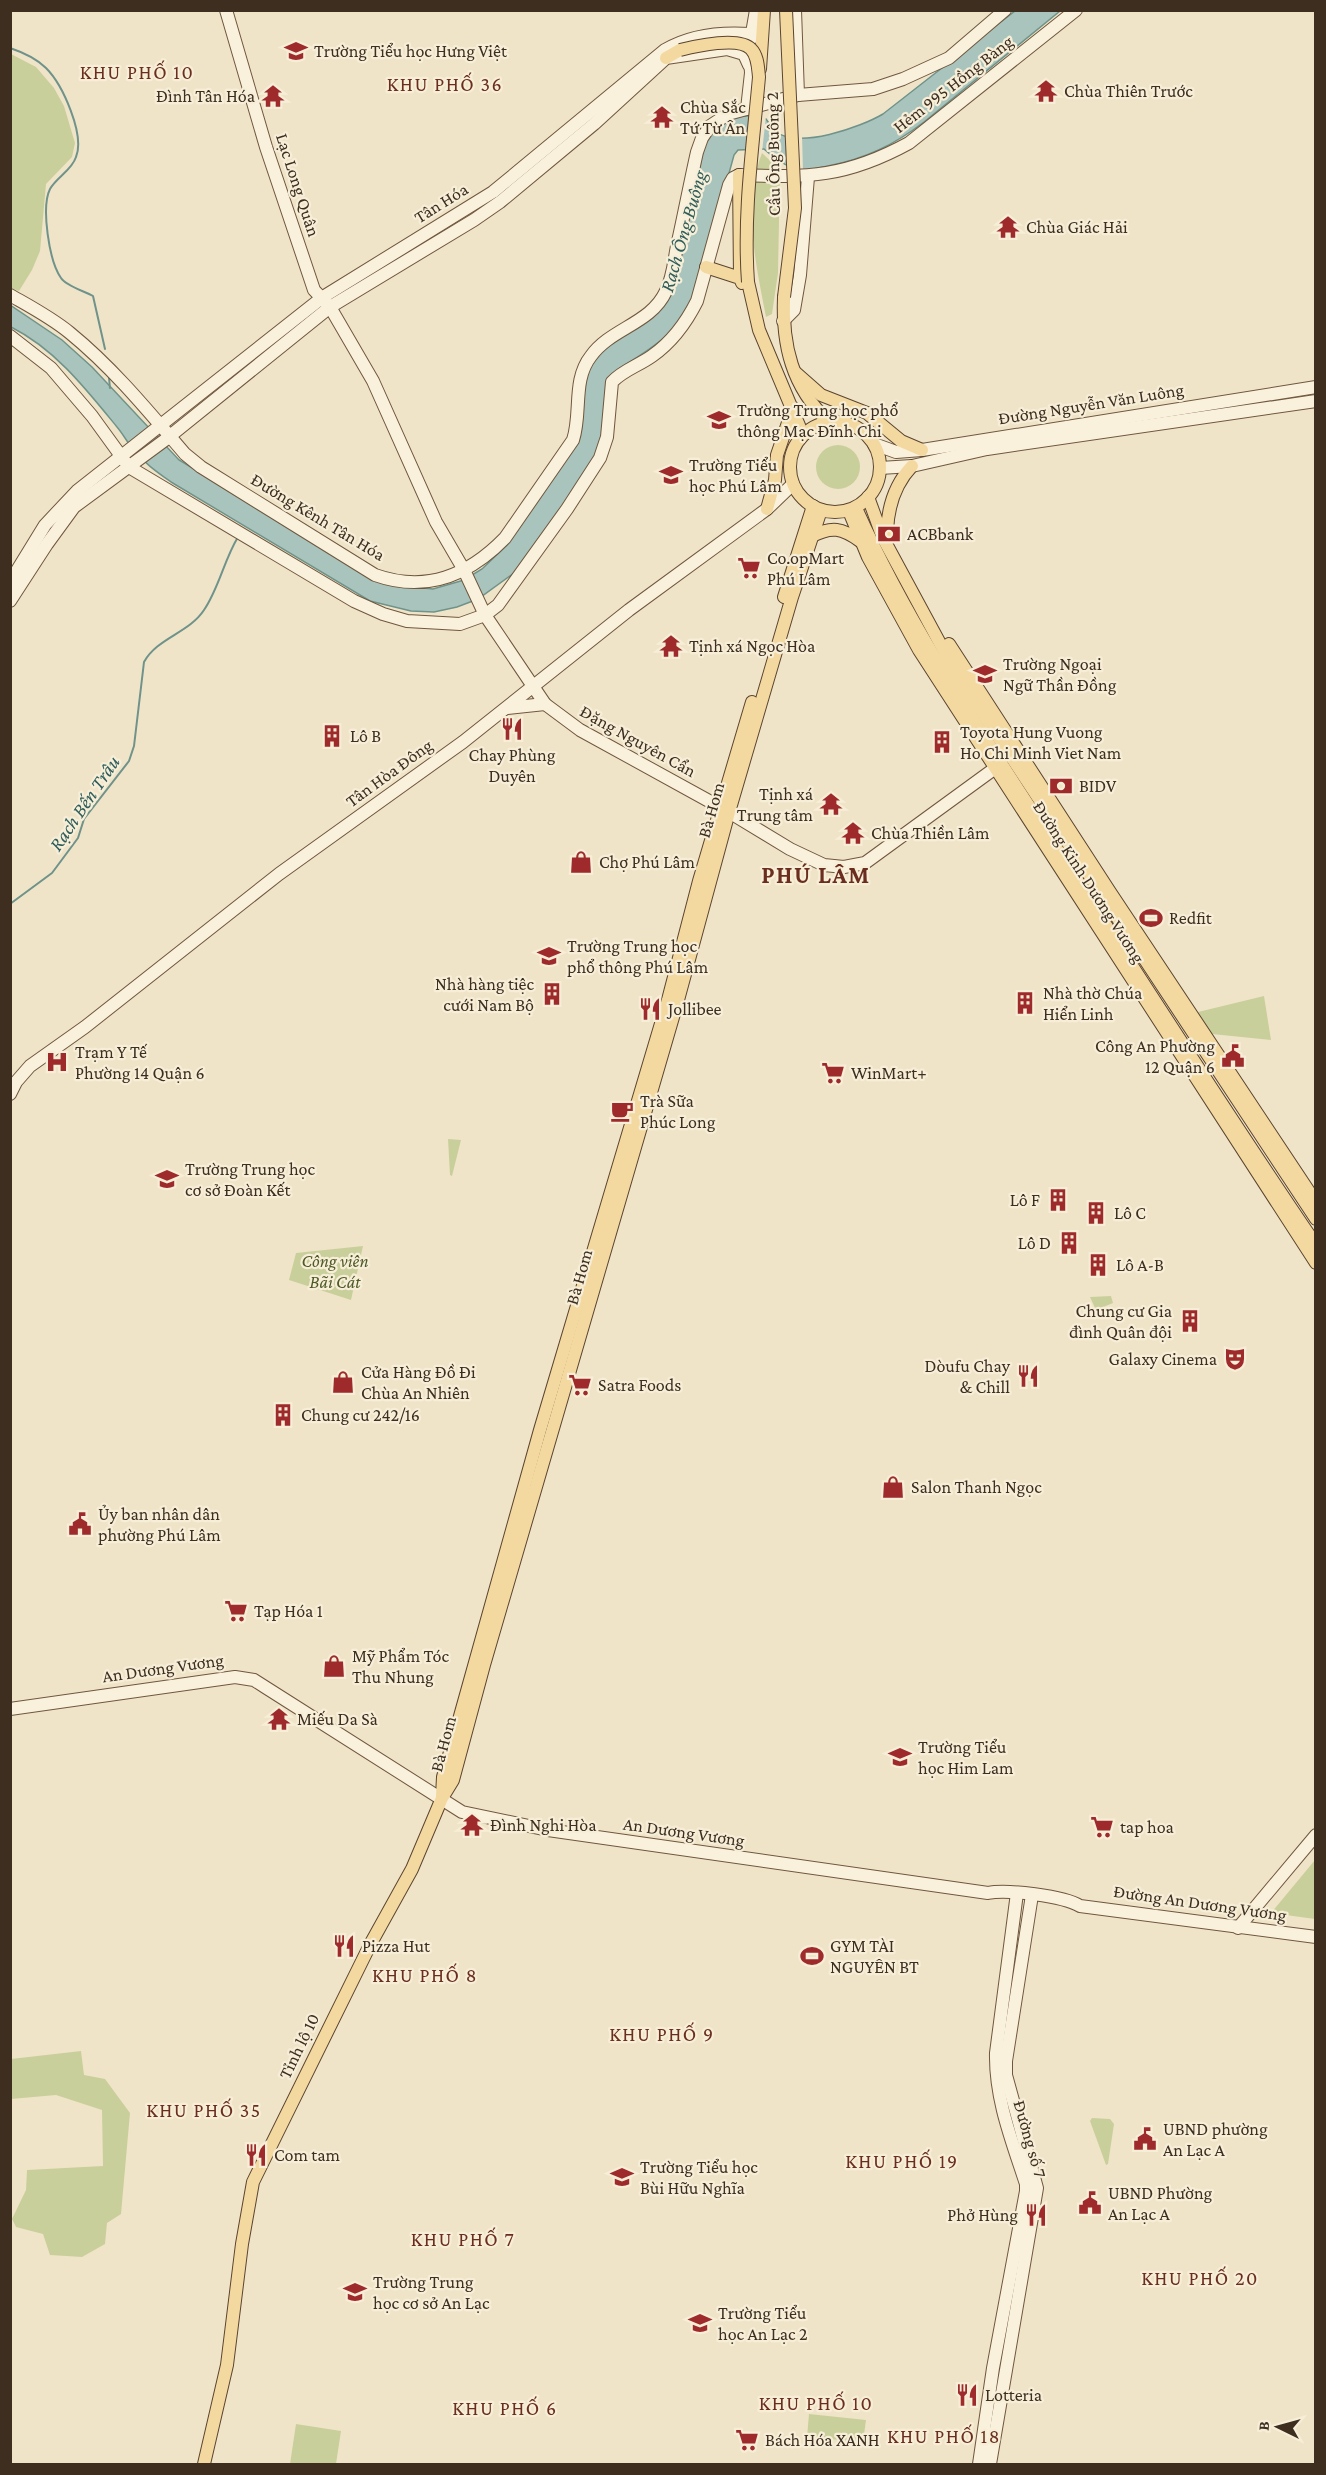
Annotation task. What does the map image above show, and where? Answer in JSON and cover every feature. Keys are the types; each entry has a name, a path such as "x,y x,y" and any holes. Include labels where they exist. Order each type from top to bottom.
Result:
{"main road":[{"name":"Lạc Long Quân","path":"226,10 266,147 314,290 326,302"},
{"path":"744,280 753,30 756,10"},
{"path":"747,109 764,10"},
{"name":"Cầu Ông Buông 2","path":"786,10 795,208 784,297 785,344 803,389 828,421 839,422"},
{"path":"795,10 798,95"},
{"name":"Đường Kênh Tân Hóa","path":"10,296 47,316 70,332 100,360 167,438 201,467 357,566 375,575 394,581 421,583 444,579 464,570 491,552 505,538 573,440 577,429 580,382 583,369 590,356 602,345 650,314 659,303 671,278 702,138 718,119 798,95 873,89 903,79 949,58 1005,10"},
{"name":"Hẻm 995 Hồng Bàng","path":"739,175 808,177 867,164 909,143 1076,10"},
{"name":"Tân Hóa","path":"10,582 45,525 77,490 326,302 493,192 665,50 676,43 696,37 753,30"},
{"path":"666,58 680,50 706,45 741,43 751,49 756,58 753,72"},
{"path":"666,58 727,49 744,54 753,72"},
{"name":"Tân Hóa","path":"10,601 74,507 167,438 326,302 474,220 500,202 586,131 666,58"},
{"path":"10,336 51,368 132,464 235,530 354,601 383,614 420,624 451,626 474,621 485,615 507,595 600,458 607,437 612,382 626,370 652,356 683,326 697,301 729,185 733,178 739,175 744,280 767,353 803,435"},
{"path":"783,321 794,310 800,275 808,177"},
{"path":"706,267 744,280"},
{"path":"326,302 373,381 436,522 464,570"},
{"path":"796,373 821,395 867,412 901,441 922,450"},
{"name":"Đường Nguyễn Văn Luông","path":"874,444 896,452 922,450 1316,387"},
{"name":"Đường Nguyễn Văn Luông","path":"880,468 912,466 987,449 1316,401"},
{"path":"767,509 775,480 777,455 793,408"},
{"path":"839,422 853,425 865,433 874,444 880,468 870,494 852,509 817,508 801,497 793,484 790,458 803,435 817,425 839,422"},
{"path":"887,531 892,498 899,482 912,466"},
{"name":"Tân Hòa Đông","path":"10,1094 27,1068 85,1027 279,874 396,791 506,708 629,610 767,509 793,484"},
{"name":"Đường Kinh Dương Vương","path":"870,494 887,531 964,669 1006,760"},
{"name":"Đường Kinh Dương Vương","path":"870,494 883,538 1077,889 1238,1136 1316,1263"},
{"name":"Bà Hom","path":"725,810 813,536 817,508"},
{"name":"Bà Hom","path":"442,1798 443,1777 498,1582 668,1000 817,508"},
{"name":"Đường Kinh Dương Vương","path":"852,509 861,543 919,651 1006,760 1316,1220"},
{"name":"Đường Kinh Dương Vương","path":"852,509 945,676 1316,1202"},
{"path":"813,536 825,530 837,528 850,534 861,543"},
{"name":"Đặng Nguyên Cẩn","path":"464,570 485,615 544,704 580,730 725,810 790,849 824,865 844,867 865,862 1006,760"},
{"path":"506,708 544,704"},
{"name":"Đường Kinh Dương Vương","path":"1238,1136 1316,1245"},
{"name":"An Dương Vương","path":"10,1709 235,1677 254,1680 462,1812 548,1830 819,1869"},
{"name":"Tỉnh lộ 10","path":"204,2464 227,2365 242,2244 253,2182 371,1943 412,1869 442,1798"},
{"path":"1238,1928 1316,1835"},
{"name":"Đường An Dương Vương","path":"819,1869 988,1893 997,1891 1017,1898 1031,1899 1071,1909 1080,1906 1316,1937"},
{"name":"Đường số 7","path":"979,2464 993,2368 1026,2191 1026,2184 1001,2107 996,2075 996,2053 1017,1898"},
{"name":"Đường số 7","path":"990,2464 1037,2188 1006,2075 1006,2061 1031,1899"}],"green space":[{"path":"11,54 36,67 54,88 64,106 75,143 72,157 46,184 40,251 19,291 10,288"},
{"path":"762,153 780,170 778,273 772,314 766,317 755,256 752,214 756,173"},
{"path":"838,445 853,452 860,467 853,482 838,489 823,482 816,467 823,452"},
{"path":"1264,996 1271,1040 1212,1034 1198,1012"},
{"path":"448,1139 461,1140 452,1176 450,1175"},
{"name":"Công viên Bãi Cát","path":"363,1246 351,1300 289,1280 296,1253"},
{"path":"1111,1296 1113,1303 1096,1310 1090,1297"},
{"path":"1315,1860 1315,1919 1271,1913"},
{"path":"81,2051 84,2075 105,2079 130,2113 121,2214 107,2223 105,2244 82,2257 50,2255 43,2234 16,2227 12,2219 26,2190 27,2170 103,2166 102,2110 56,2095 11,2099 11,2059"},
{"path":"1092,2118 1110,2119 1114,2124 1106,2165 1090,2121"},
{"path":"809,2414 866,2420 863,2442 807,2437"},
{"path":"296,2424 341,2431 336,2464 290,2464"}],"water":[{"name":"Rạch Ông Buông","path":"1015,11 1060,11 924,122 902,138 879,150 842,163 799,170 778,160 764,149 738,150 734,155 696,293 682,319 664,338 619,369 606,435 596,459 514,573 478,599 457,607 434,612 411,611 370,601 171,482 137,454 81,384 56,358 11,327 10,305 62,340 92,367 179,460 361,571 395,585 433,589 464,580 482,569 507,545 577,442 581,431 584,385 590,365 603,350 663,306 707,137 713,129 734,116 766,119 775,131 785,136 798,138 829,134 860,125 883,114"}],"pier":[{"path":"750,113 766,116 762,152 746,152"},
{"path":"785,132 802,135 803,173 787,168"}],"waterway":[{"path":"10,48 29,56 46,68 59,86 71,111 78,136 76,157 50,189 47,197 46,221 53,259 61,278 71,286 93,296 105,349"},
{"path":"109,378 110,388"},
{"name":"Rạch Bến Trâu","path":"10,904 52,873 78,838 84,819 129,761 134,746 144,662 157,647 198,618 214,593 238,537"}],"place":[{"name":"Trường Tiểu học Hưng Việt","path":"296,51"},
{"name":"Chùa Thiên Trước","path":"1046,91"},
{"name":"Đình Tân Hóa","path":"273,96"},
{"name":"Chùa Sắc Tứ Từ Ân","path":"662,117"},
{"name":"Chùa Giác Hải","path":"1008,227"},
{"name":"Trường Trung học phổ thông Mạc Đĩnh Chi","path":"719,420"},
{"name":"Trường Tiểu học Phú Lâm","path":"671,475"},
{"name":"ACBbank","path":"889,534"},
{"name":"Co.opMart Phú Lâm","path":"749,568"},
{"name":"Tịnh xá Ngọc Hòa","path":"671,646"},
{"name":"Trường Ngoại Ngữ Thần Đồng","path":"985,674"},
{"name":"Chay Phùng Duyên","path":"512,729"},
{"name":"Lô B","path":"332,736"},
{"name":"Toyota Hung Vuong Ho Chi Minh Viet Nam","path":"942,742"},
{"name":"BIDV","path":"1061,786"},
{"name":"Tịnh xá Trung tâm","path":"831,804"},
{"name":"Chùa Thiền Lâm","path":"853,833"},
{"name":"Chợ Phú Lâm","path":"581,862"},
{"name":"Redfit","path":"1151,918"},
{"name":"Trường Trung học phổ thông Phú Lâm","path":"549,956"},
{"name":"Nhà hàng tiệc cưới Nam Bộ","path":"552,994"},
{"name":"Nhà thờ Chúa Hiển Linh","path":"1025,1003"},
{"name":"Jollibee","path":"650,1009"},
{"name":"Công An Phường 12 Quận 6","path":"1233,1056"},
{"name":"Trạm Y Tế Phường 14 Quận 6","path":"57,1062"},
{"name":"WinMart+","path":"833,1073"},
{"name":"Trà Sữa Phúc Long","path":"622,1111"},
{"name":"Trường Trung học cơ sở Đoàn Kết","path":"167,1179"},
{"name":"Lô F","path":"1058,1200"},
{"name":"Lô C","path":"1096,1213"},
{"name":"Lô D","path":"1069,1243"},
{"name":"Lô A-B","path":"1098,1265"},
{"name":"Chung cư Gia đình Quân đội","path":"1190,1321"},
{"name":"Galaxy Cinema","path":"1235,1359"},
{"name":"Dòufu Chay & Chill","path":"1028,1376"},
{"name":"Cửa Hàng Đồ Đi Chùa An Nhiên","path":"343,1382"},
{"name":"Satra Foods","path":"580,1385"},
{"name":"Chung cư 242/16","path":"283,1415"},
{"name":"Salon Thanh Ngọc","path":"893,1487"},
{"name":"Ủy ban nhân dân phường Phú Lâm","path":"80,1524"},
{"name":"Tạp Hóa 1","path":"236,1611"},
{"name":"Mỹ Phẩm Tóc Thu Nhung","path":"334,1666"},
{"name":"Miếu Da Sà","path":"279,1719"},
{"name":"Trường Tiểu học Him Lam","path":"900,1757"},
{"name":"Đình Nghi Hòa","path":"472,1825"},
{"name":"tap hoa","path":"1102,1827"},
{"name":"Pizza Hut","path":"344,1946"},
{"name":"GYM TÀI NGUYÊN BT","path":"812,1956"},
{"name":"UBND phường An Lạc A","path":"1145,2139"},
{"name":"Com tam","path":"256,2155"},
{"name":"Trường Tiểu học Bùi Hữu Nghĩa","path":"622,2177"},
{"name":"UBND Phường An Lạc A","path":"1090,2203"},
{"name":"Phở Hùng","path":"1036,2215"},
{"name":"Trường Trung học cơ sở An Lạc","path":"355,2292"},
{"name":"Trường Tiểu học An Lạc 2","path":"700,2323"},
{"name":"Lotteria","path":"967,2395"},
{"name":"Bách Hóa XANH","path":"747,2440"}],"district":[{"name":"KHU PHỐ 10","path":"137,72"},
{"name":"KHU PHỐ 36","path":"445,84"},
{"name":"PHÚ LÂM","path":"816,875"},
{"name":"KHU PHỐ 8","path":"425,1975"},
{"name":"KHU PHỐ 9","path":"662,2034"},
{"name":"KHU PHỐ 35","path":"204,2110"},
{"name":"KHU PHỐ 19","path":"902,2161"},
{"name":"KHU PHỐ 7","path":"463,2239"},
{"name":"KHU PHỐ 20","path":"1200,2278"},
{"name":"KHU PHỐ 10","path":"816,2403"},
{"name":"KHU PHỐ 6","path":"505,2408"},
{"name":"KHU PHỐ 18","path":"944,2436"}]}
